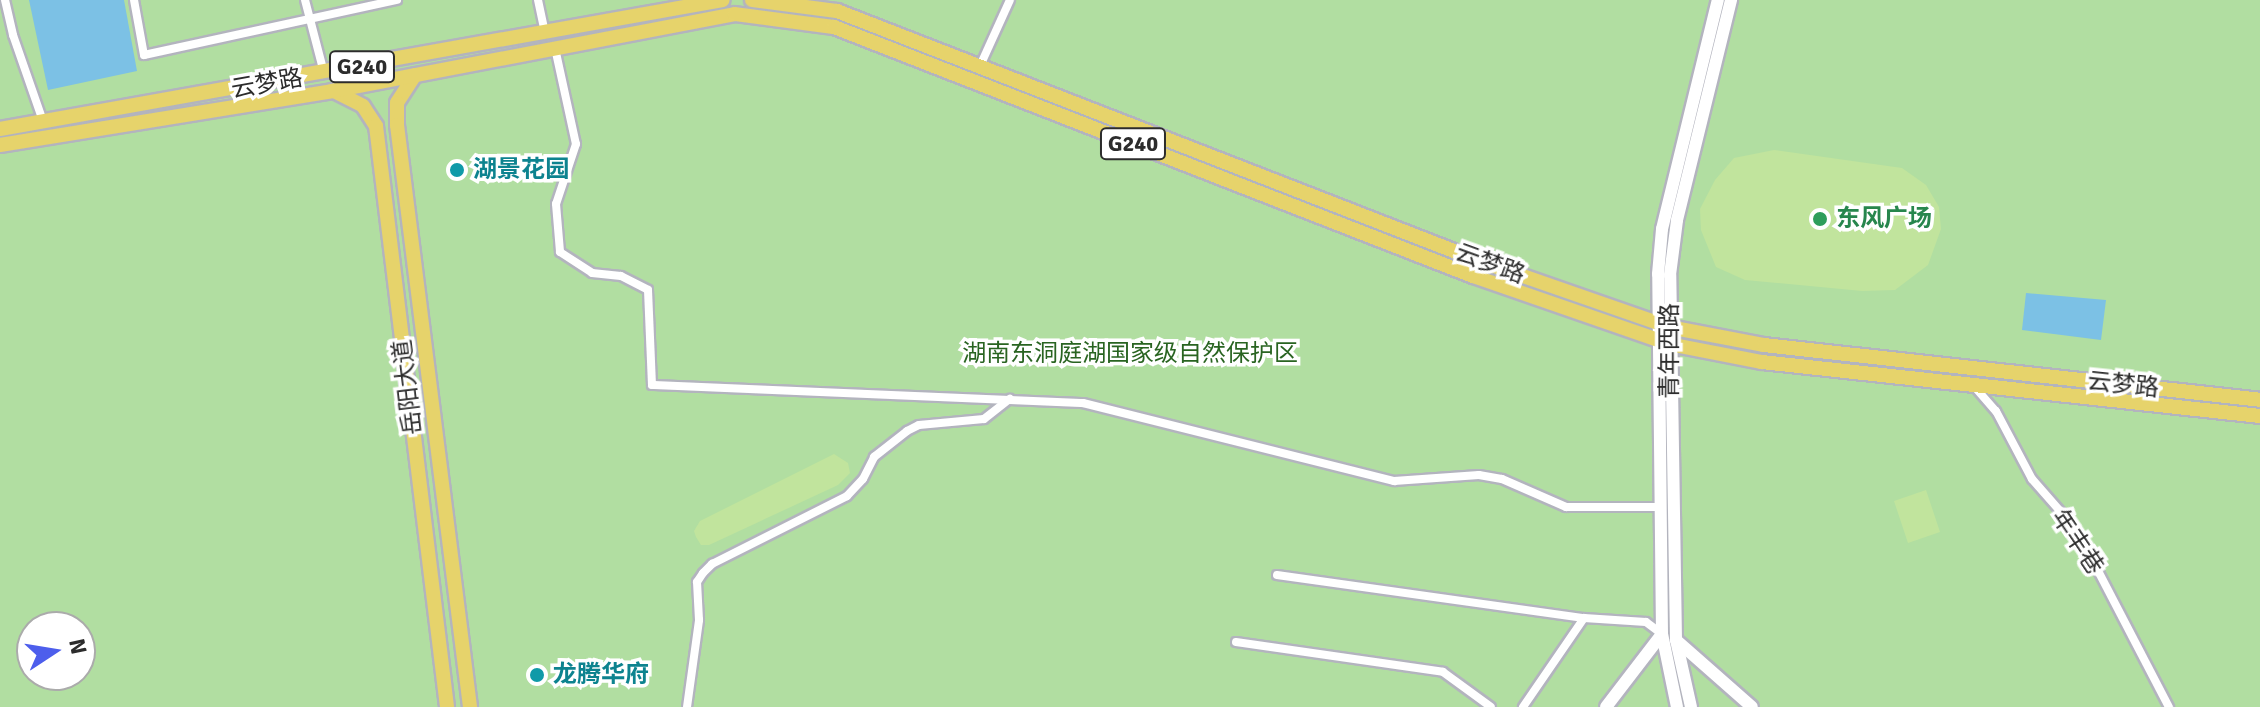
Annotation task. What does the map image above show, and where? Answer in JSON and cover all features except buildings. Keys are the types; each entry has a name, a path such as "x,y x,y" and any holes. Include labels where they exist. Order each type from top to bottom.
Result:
{"main road":[{"name":"云梦路","path":"0,129 44,124 723,0"},
{"name":"云梦路","path":"752,0 837,11 1477,260 1663,325 1764,345 2260,400"},
{"name":"青年西路","path":"1677,707 1662,634 1662,229 1718,0"},
{"name":"青年西路","path":"1663,325 1677,220 1731,0"},
{"name":"G240","path":"0,145 332,91 735,14 834,27 1473,276 1662,341 1762,362 2260,416"},
{"name":"岳阳大道","path":"415,75 397,103 397,125 470,707"},
{"name":"岳阳大道","path":"332,91 353,98 363,106 376,126 447,707"},
{"name":"青年西路","path":"1662,341 1676,640 1691,707"},
{"path":"1606,707 1662,634"},
{"path":"1676,640 1752,707"}],"street":[{"path":"5,0 13,35 44,124"},
{"path":"134,0 144,55 397,0"},
{"path":"305,0 324,74"},
{"path":"538,0 545,33"},
{"path":"980,66 1010,0"},
{"path":"555,48 576,144 556,204 560,252 592,273 621,276 648,290 652,385 1101,405 1394,481 1479,475 1502,479 1566,507 1661,507"},
{"name":"年丰巷","path":"1973,385 1996,411 2032,479 2068,520 2169,707"},
{"path":"687,707 699,620 697,582 712,564 847,496 863,479 874,457 907,431 919,425 984,419 1010,399"},
{"path":"1277,575 1584,618 1646,622 1662,634"},
{"path":"1523,707 1584,618"},
{"path":"1236,642 1443,672 1491,707"}],"green space":[{"name":"湖南东洞庭湖国家级自然保护区","path":"0,0 2260,0 2260,707 0,707"},
{"name":"东风广场","path":"1774,150 1902,168 1926,185 1939,207 1941,229 1928,265 1895,290 1862,291 1745,280 1716,267 1701,230 1700,209 1715,180 1734,158"},
{"path":"834,454 848,463 850,473 838,485 709,545 701,545 694,531 700,521"},
{"path":"1926,490 1940,532 1908,543 1894,501"}],"water":[{"path":"29,0 124,0 137,71 48,90"},
{"path":"2026,293 2106,300 2101,340 2022,330"}],"place":[{"name":"湖景花园","path":"457,170"},
{"name":"东风广场","path":"1820,219"},
{"name":"龙腾华府","path":"537,675"}]}
